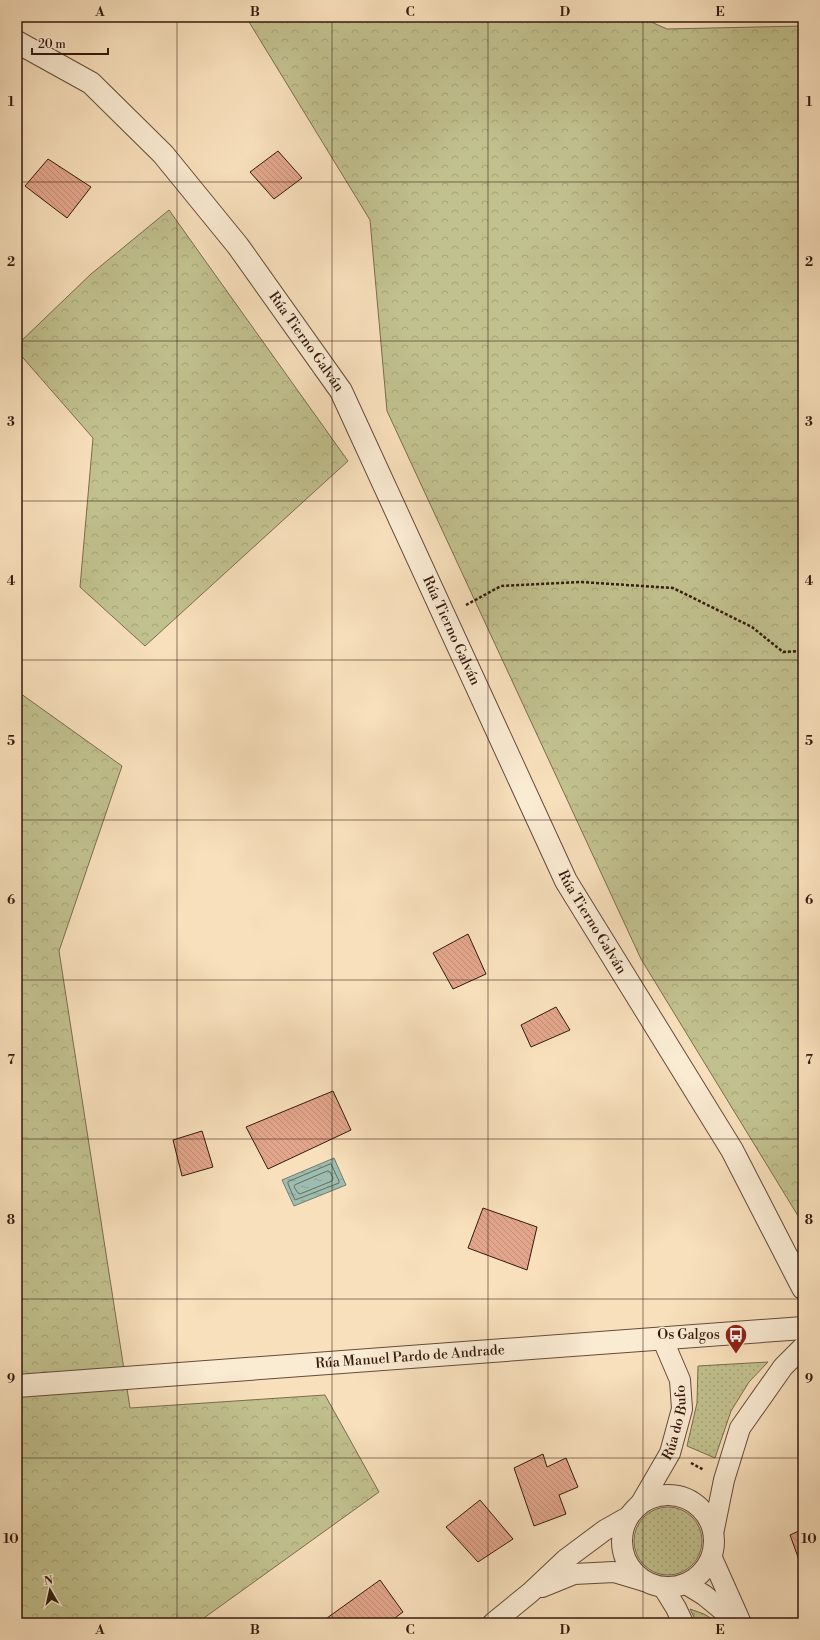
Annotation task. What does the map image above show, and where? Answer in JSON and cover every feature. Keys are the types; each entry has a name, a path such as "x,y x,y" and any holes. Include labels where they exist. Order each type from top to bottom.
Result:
{"street":[{"name":"Rúa Tierno Galván","path":"17,42 92,83 163,154 238,246 341,391 566,881 732,1150 803,1288"},
{"name":"Rúa Manuel Pardo de Andrade","path":"17,1386 803,1328"},
{"name":"Rúa do Bufo","path":"635,1510 670,1453 682,1409 680,1380 662,1338"},
{"path":"531,1592 574,1574 614,1572 655,1585 675,1587 686,1584 704,1571 712,1558 715,1540 714,1529 724,1480 740,1428 783,1367 803,1347"},
{"path":"492,1623 531,1592 566,1559 605,1530 656,1496 679,1496 695,1502 702,1509 714,1529"},
{"path":"635,1510 623,1532 622,1542 624,1557 636,1575 655,1585 676,1608 683,1623"},
{"path":"712,1558 740,1623"},
{"path":"686,1584 704,1595 740,1623"}],"path":[{"path":"445,616 501,586 581,582 673,588 752,627 783,652 800,651 803,649"},
{"path":"670,1453 724,1480"}],"green space":[{"path":"246,17 640,17 667,29 803,26 803,1224 641,959 387,411 370,220"},
{"path":"169,210 348,461 145,646 80,587 93,438 17,351 17,345 91,274"},
{"path":"17,691 122,766 59,951 130,1408 325,1395 379,1492 197,1623 17,1623"},
{"path":"768,1362 749,1382 731,1411 715,1458 687,1446 697,1403 698,1366"},
{"path":"668,1507 681,1510 692,1517 699,1528 702,1541 699,1554 692,1565 681,1572 668,1575 655,1572 644,1565 637,1554 634,1541 637,1528 644,1517 655,1510"},
{"path":"690,1609 704,1614 719,1623 697,1623"}],"water":[{"path":"334,1158 346,1185 294,1206 282,1180"}],"building":[{"path":"278,151 302,178 274,199 250,172"},
{"path":"48,159 91,187 67,218 25,186"},
{"path":"468,934 486,974 453,989 433,953"},
{"path":"556,1007 570,1030 531,1047 521,1025"},
{"path":"333,1091 351,1130 268,1169 246,1127"},
{"path":"202,1131 213,1167 182,1176 173,1140"},
{"path":"483,1208 537,1227 527,1270 468,1248"},
{"path":"543,1454 547,1467 566,1458 578,1487 559,1495 566,1514 534,1526 514,1468"},
{"path":"480,1500 513,1539 478,1562 446,1527"},
{"path":"803,1529 803,1571 790,1535"},
{"path":"380,1580 403,1612 388,1623 320,1623"}],"place":[{"name":"Os Galgos","path":"736,1354"}]}
